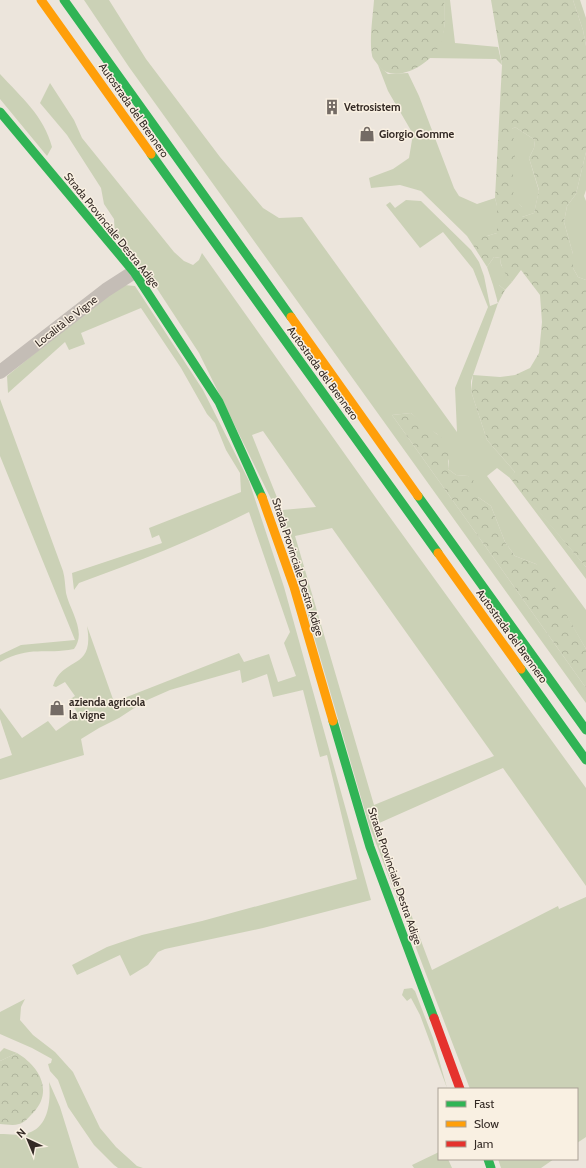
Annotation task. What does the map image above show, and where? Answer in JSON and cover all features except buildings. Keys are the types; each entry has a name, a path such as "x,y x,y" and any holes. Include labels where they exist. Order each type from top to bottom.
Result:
{"main road":[{"name":"Autostrada del Brennero","path":"41,0 586,760"},
{"name":"Autostrada del Brennero","path":"64,0 586,730"},
{"name":"Strada Provinciale Destra Adige","path":"0,112 134,272 219,402 269,514 294,587 370,847 460,1088"}],"street":[{"name":"Località le Vigne","path":"0,372 95,299 134,272"}],"green space":[{"path":"84,0 109,0 146,59 220,157 263,208 279,218 302,217 457,432 455,388 488,307 473,269 443,232 420,248 386,205 390,202 395,208 406,200 421,201 471,250 479,262 484,276 490,306 498,303 471,381 471,391 487,440 515,472 511,478 586,567 586,579 510,478 497,468 487,476 586,610 586,649 536,564 515,556 505,542 491,506 478,497 468,476 456,475 448,469 449,461 437,434 426,427 411,413 392,415 586,688 586,703 129,67"},
{"path":"374,0 444,0 445,21 443,37 437,50 430,58 413,70 403,73 394,74 385,71 378,65 373,57 371,49"},
{"path":"444,0 450,0 455,43 498,47 502,65 496,59 429,58 439,43 444,31"},
{"path":"491,0 573,0 583,30 586,46 586,152 576,194 567,206 564,222 573,254 573,268 578,277 586,280 586,567 510,478 515,472 487,440 471,391 473,375 500,377 515,375 530,368 539,353 542,322 540,295 521,270 512,282 501,265 500,258 494,257 487,267 467,236 487,236 497,233 497,206 495,198 502,65","holes":["515,127 535,140 534,148 529,158 539,190 534,213 522,217 522,207 514,194 512,180 515,158 512,129"]},
{"path":"573,0 580,0 586,18 586,46 583,30"},
{"path":"378,65 388,74 408,73 419,96 454,188 459,196 477,204 495,198 497,206 497,233 487,236 467,236 421,191 400,185 371,188 369,178 393,169 409,158 413,134 388,91"},
{"path":"0,74 38,116 52,147 47,156 0,99"},
{"path":"50,83 74,120 82,138 174,252 184,261 193,265 199,260 202,253 376,498 586,788 586,886 503,768 377,824 432,970 558,906 559,909 586,897 586,1137 578,1142 578,1088 470,1088 369,825 278,513 199,353 154,284 115,236 114,219 104,204 101,188 67,135 40,103","holes":["263,431 316,507 282,510 252,435","332,528 494,756 374,805 295,536"]},
{"path":"515,127 535,140 534,148 529,158 539,191 534,213 522,217 522,207 515,201 512,189 512,129"},
{"path":"586,152 586,190 584,196 586,201 586,280 578,277 573,268 573,254 564,222 567,206 576,194"},
{"path":"494,257 500,258 501,265 512,282 505,290 499,285 493,285 487,267"},
{"path":"124,285 135,286 203,390 249,481 284,587 371,900 263,928 165,949 158,952 148,965 130,976 120,955 77,975 72,965 107,947 142,935 202,921 357,879 327,755 320,757 303,690 273,697 267,674 242,683 240,670 170,690 145,701 119,718 81,739 84,755 0,780 0,759 12,755 0,719 0,708 22,738 48,721 56,731 79,715 69,700 75,696 65,682 56,687 53,686 58,676 64,670 77,662 86,650 88,641 87,626 114,702 239,653 244,662 269,654 278,682 296,676 284,643 290,632 249,512 165,550 79,583 74,590 72,573 162,543 159,535 152,538 149,528 241,492 240,473 226,450 215,423 207,414 181,368 141,308 81,333 85,344 69,350 65,342 8,393 7,376 95,304"},
{"path":"493,285 499,285 505,290 498,303"},
{"path":"0,399 63,571 66,593 76,621 79,636 78,642 74,649 63,651 29,652 0,662 0,655 21,645 75,640 0,456"},
{"path":"411,413 449,444 448,469 456,475 468,476 480,486 478,497 491,506 505,542 515,556 536,564 548,575 556,589 566,614 586,649 586,688 392,415"},
{"path":"412,988 415,991 433,1038 447,1088 420,1015 411,998 407,1001 402,995 404,989"},
{"path":"25,999 21,1007 20,1020 33,1035 55,1052 73,1072 100,1128 116,1147 137,1166 143,1168 118,1168 114,1165 94,1145 68,1107 58,1080 50,1071 48,1064 51,1063 52,1059 32,1048 0,1034 0,1012"},
{"path":"4,1048 17,1053 0,1061 0,1052"},
{"path":"17,1053 25,1058 37,1072 43,1088 42,1096 39,1105 23,1122 14,1125 0,1124 0,1061"},
{"path":"49,1082 60,1107 79,1168 0,1168 0,1134 25,1134 35,1130 40,1125 47,1112 49,1104"},
{"path":"438,1152 438,1160 448,1160 452,1168 414,1168 412,1165"},
{"path":"498,1160 553,1160 541,1168 501,1168"}],"traffic: fast":[{"path":"64,0 291,317"},
{"path":"0,112 134,272 219,402 262,497"},
{"path":"151,154 438,553"},
{"path":"418,496 586,730"},
{"path":"521,669 586,760"},
{"path":"333,721 370,847 434,1018"},
{"path":"488,1160 491,1168"}],"traffic: slow":[{"path":"41,0 151,154"},
{"path":"291,317 418,496"},
{"path":"262,497 294,587 333,721"},
{"path":"438,553 521,669"}],"traffic: jam":[{"path":"434,1018 460,1088"}],"place":[{"name":"Vetrosistem","path":"332,107"},
{"name":"Giorgio Gomme","path":"367,134"},
{"name":"azienda agricola la vigne","path":"57,708"}]}
